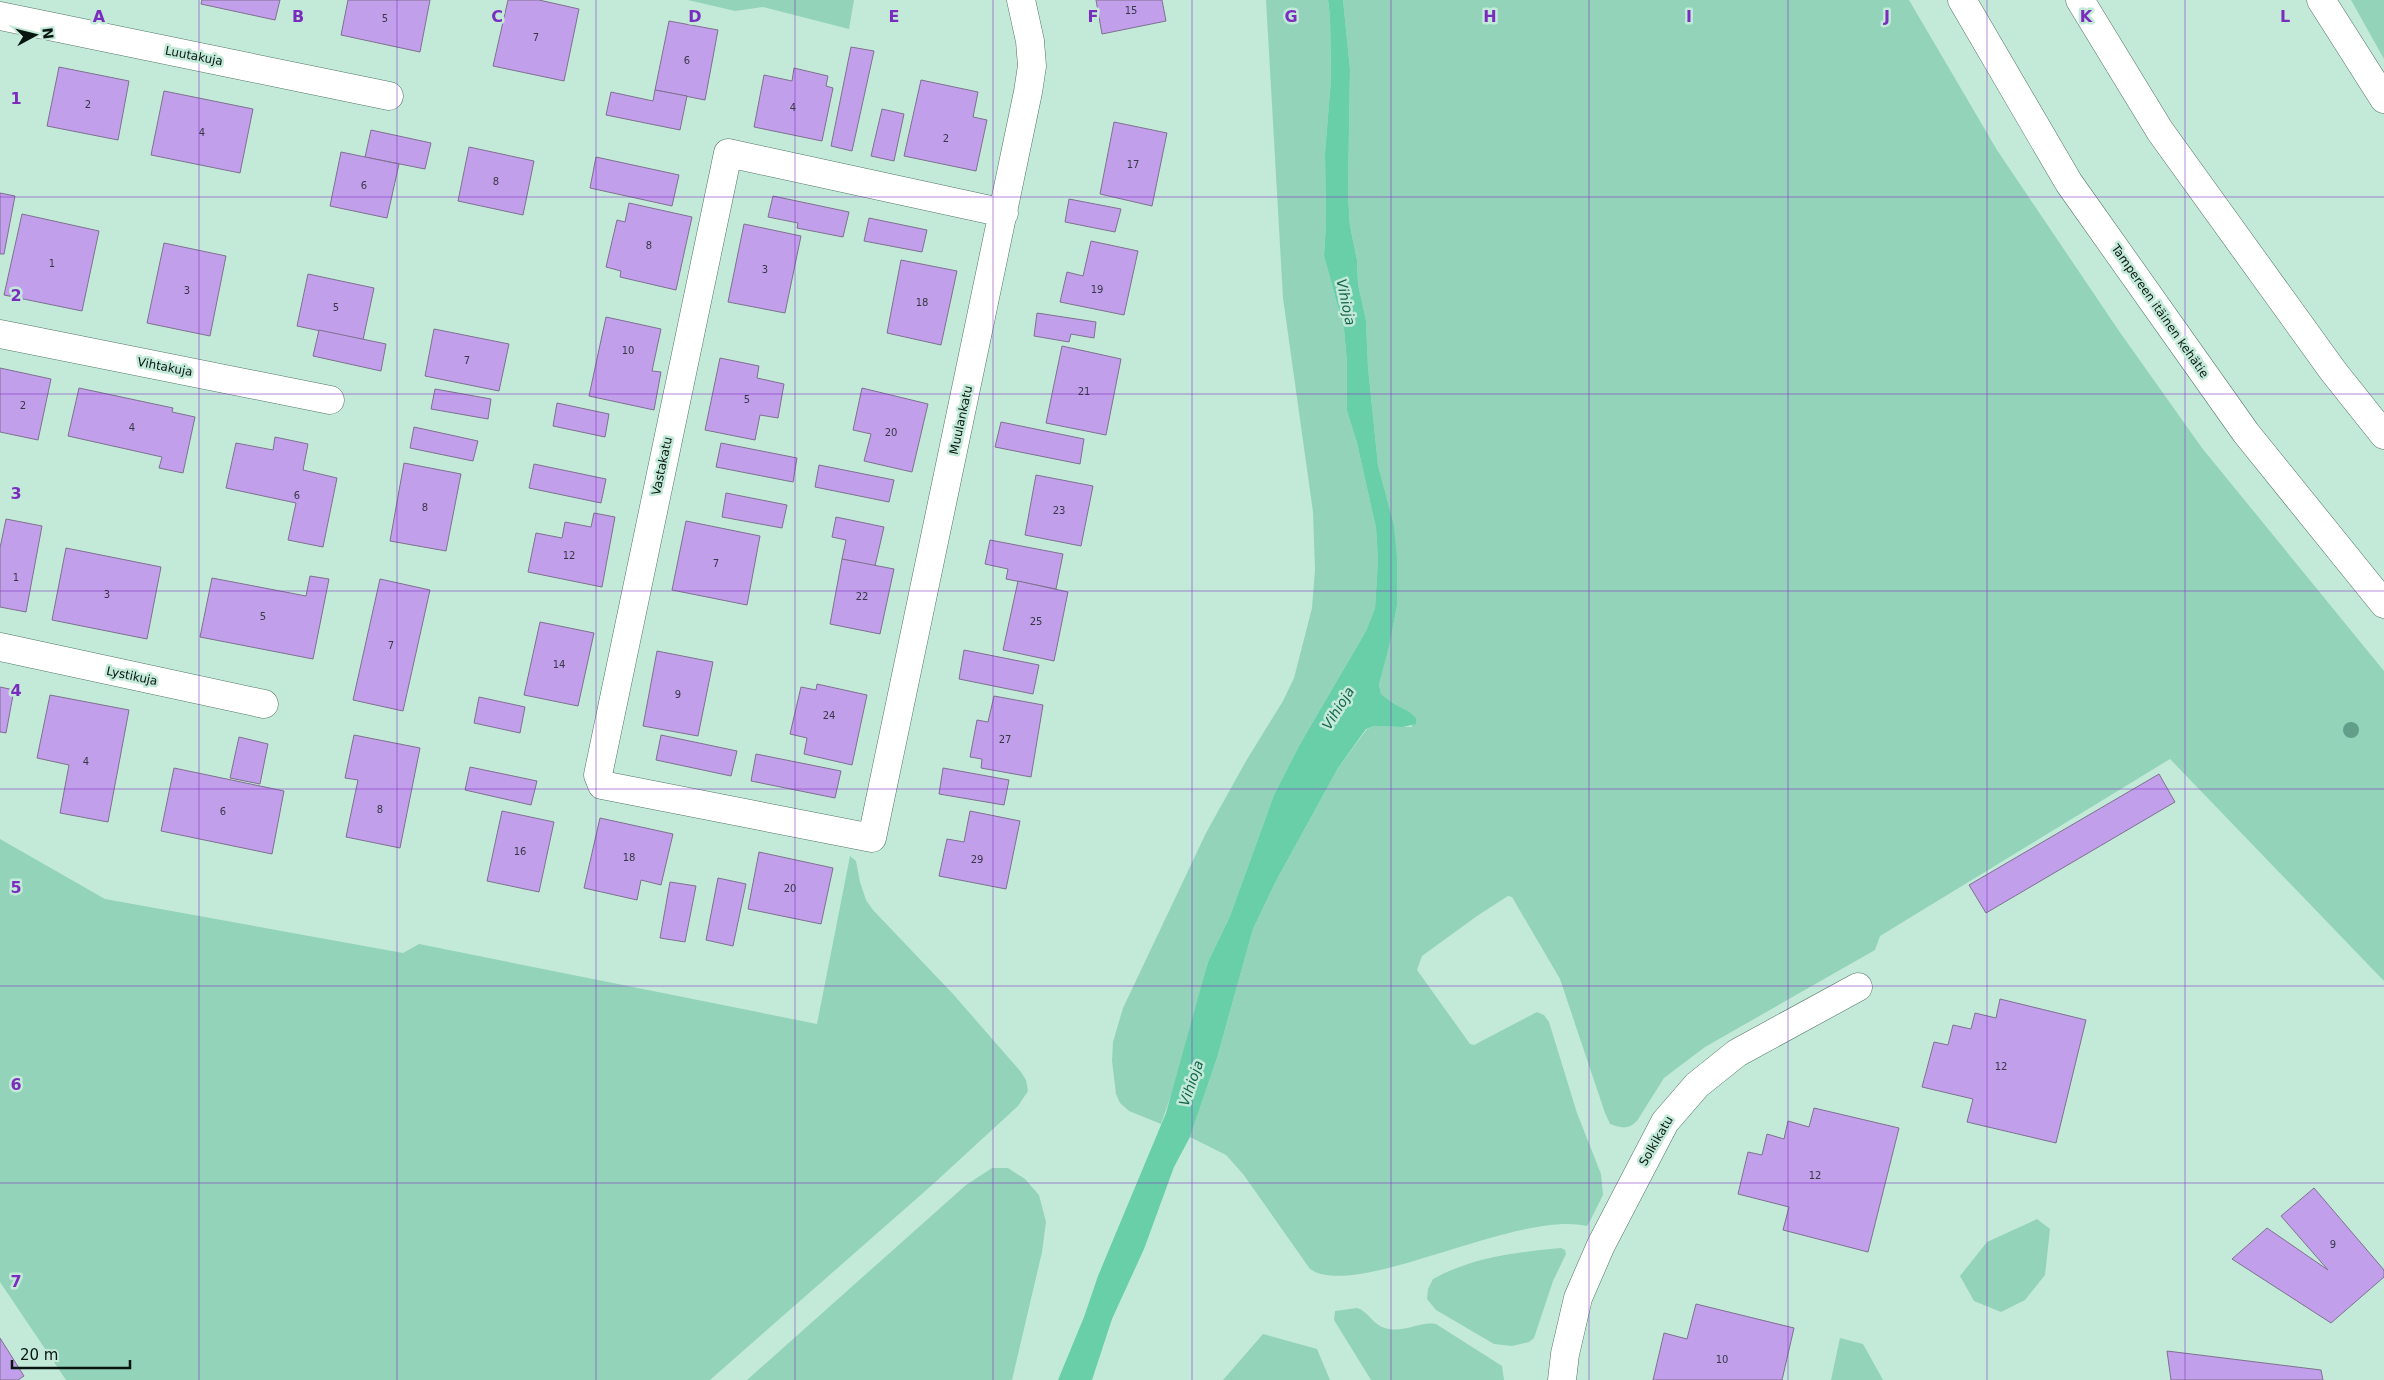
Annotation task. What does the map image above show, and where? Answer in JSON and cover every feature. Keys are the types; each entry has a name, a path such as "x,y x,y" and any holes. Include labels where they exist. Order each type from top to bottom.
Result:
{"main road":[{"name":"Muulankatu","path":"872,838 1004,213 1032,66 1030,41 1020,0"},
{"name":"Tampereen itäinen kehätie","path":"1962,0 2069,183 2246,433 2384,604"},
{"path":"2080,0 2160,132 2333,371 2384,435"},
{"path":"2321,0 2381,90"},
{"name":"Luutakuja","path":"0,16 389,96"},
{"name":"Vastakatu","path":"872,838 602,785 598,775 728,153 1004,213"},
{"name":"Vihtakuja","path":"0,334 330,400"},
{"name":"Lystikuja","path":"0,648 264,704"},
{"name":"Solkikatu","path":"1562,1380 1565,1354 1578,1298 1602,1245 1664,1122 1697,1085 1737,1053 1858,987"}],"shaded area":[{"path":"688,0 854,0 849,29 763,7 735,11"},
{"path":"1266,0 1328,0 1331,79 1325,153 1326,223 1324,256 1344,329 1347,363 1347,411 1357,443 1376,528 1378,560 1375,608 1366,631 1300,744 1274,795 1230,916 1208,962 1177,1078 1161,1124 1129,1111 1120,1103 1116,1094 1112,1061 1113,1042 1123,1008 1206,833 1246,761 1283,701 1294,678 1312,608 1315,570 1313,512 1283,298"},
{"path":"1343,0 1909,0 1997,150 2119,331 2202,448 2384,671 2384,981 2170,759 1880,936 1875,950 1705,1047 1664,1078 1637,1121 1631,1126 1621,1127 1610,1124 1605,1113 1560,979 1512,897 1508,896 1422,956 1417,970 1470,1044 1474,1045 1537,1012 1544,1015 1549,1022 1577,1113 1601,1174 1603,1195 1589,1223 1587,1226 1557,1224 1521,1230 1400,1265 1363,1273 1332,1276 1310,1269 1243,1174 1226,1155 1190,1137 1217,1058 1253,929 1276,881 1338,768 1367,729 1375,726 1412,727 1408,711 1381,694 1379,685 1397,606 1394,525 1378,465 1368,367 1366,320 1358,284 1357,260 1350,226 1348,195 1350,69"},
{"path":"2351,0 2384,0 2384,59"},
{"path":"0,839 105,899 403,953 419,944 817,1024 850,856 856,861 866,900 873,910 953,994 1021,1072 1026,1080 1028,1091 1018,1106 931,1186 710,1380 66,1380 0,1282"},
{"path":"992,1168 1008,1168 1025,1179 1039,1195 1046,1222 1042,1252 1012,1380 747,1380 966,1185"},
{"path":"2037,1219 2050,1229 2045,1275 2025,1300 2001,1312 1974,1301 1960,1276 1987,1242"},
{"path":"1561,1248 1565,1250 1566,1254 1553,1281 1534,1338 1529,1342 1512,1346 1494,1344 1436,1310 1427,1299 1428,1289 1433,1279 1463,1265 1528,1251"},
{"path":"1357,1308 1385,1328 1405,1329 1423,1324 1436,1324 1502,1366 1504,1380 1371,1380 1334,1320 1335,1311"},
{"path":"1263,1334 1317,1349 1330,1380 1223,1380"},
{"path":"1840,1338 1863,1344 1883,1380 1831,1380"}],"water":[{"name":"Vihioja","path":"1328,0 1343,0 1350,69 1348,195 1350,226 1357,260 1358,284 1366,320 1368,367 1378,465 1394,525 1397,560 1397,606 1379,685 1381,694 1408,711 1416,718 1416,724 1403,727 1375,726 1366,729 1338,768 1276,881 1253,929 1217,1058 1190,1137 1174,1167 1144,1249 1112,1319 1092,1380 1058,1380 1084,1317 1098,1276 1166,1113 1208,962 1230,916 1274,795 1300,744 1366,631 1375,608 1378,560 1376,528 1357,443 1347,411 1347,363 1344,329 1324,256 1326,223 1325,153 1331,79"}],"building":[{"path":"202,0 280,0 275,20 201,4"},
{"path":"348,0 430,0 420,52 341,35"},
{"path":"508,0 539,0 579,9 564,81 493,66"},
{"path":"1096,0 1162,0 1166,21 1102,34"},
{"path":"669,21 718,30 705,100 655,90"},
{"path":"851,47 874,51 852,151 831,146"},
{"path":"59,67 129,81 118,140 47,126"},
{"path":"794,68 828,76 826,86 833,88 822,141 754,127 764,75 792,81"},
{"path":"921,80 978,92 973,117 987,120 976,171 904,156"},
{"path":"655,90 687,96 680,130 606,115 611,92 653,101"},
{"path":"164,91 253,109 240,173 151,155"},
{"path":"882,109 904,114 894,161 871,156"},
{"path":"1114,122 1167,133 1152,206 1100,194"},
{"path":"371,130 431,143 425,169 365,157"},
{"path":"469,147 534,161 523,215 458,201"},
{"path":"341,152 399,164 387,218 330,206"},
{"path":"596,157 679,175 672,206 590,188"},
{"path":"0,193 15,196 4,254 0,254"},
{"path":"773,196 849,212 843,237 797,228 798,223 768,217"},
{"path":"1069,199 1121,209 1115,232 1065,222"},
{"path":"629,203 692,217 676,290 620,277 621,271 606,267 617,220 625,222"},
{"path":"22,214 99,231 82,311 4,295"},
{"path":"869,218 927,230 922,252 864,241"},
{"path":"744,224 801,236 785,313 728,302"},
{"path":"1091,241 1138,251 1124,315 1060,302 1067,272 1083,276"},
{"path":"164,243 226,256 210,336 147,323"},
{"path":"901,260 957,271 941,345 887,333"},
{"path":"308,274 374,288 363,340 297,326"},
{"path":"1037,313 1096,322 1094,338 1071,334 1069,342 1034,336"},
{"path":"606,317 661,329 652,371 661,372 654,410 589,396"},
{"path":"434,329 509,344 499,391 425,376"},
{"path":"319,330 386,344 381,371 313,356"},
{"path":"1062,346 1121,359 1106,435 1046,423"},
{"path":"720,358 759,366 757,378 784,384 778,418 760,415 755,440 705,430"},
{"path":"0,368 51,379 38,440 0,432"},
{"path":"79,388 173,408 172,412 195,417 183,473 159,468 162,457 68,436"},
{"path":"862,388 928,404 912,472 864,461 871,434 853,430"},
{"path":"435,389 491,399 488,419 431,409"},
{"path":"557,403 609,414 605,437 553,426"},
{"path":"1001,422 1084,439 1080,464 995,447"},
{"path":"414,427 478,441 473,461 410,448"},
{"path":"275,437 308,444 303,470 337,478 323,547 288,540 296,503 226,488 236,443 273,450"},
{"path":"721,443 797,458 793,482 716,467"},
{"path":"404,463 461,474 446,551 390,541"},
{"path":"534,464 606,479 601,503 529,488"},
{"path":"819,465 894,480 889,502 815,487"},
{"path":"1036,475 1093,486 1081,546 1025,535"},
{"path":"726,493 787,505 782,528 722,517"},
{"path":"594,513 615,517 602,587 528,572 536,533 562,538 565,522 591,527"},
{"path":"836,517 884,527 875,566 842,559 846,540 832,537"},
{"path":"6,519 42,526 26,612 0,607 0,548"},
{"path":"686,521 760,536 747,605 672,590"},
{"path":"990,540 1063,554 1056,589 1006,579 1008,569 985,564"},
{"path":"66,548 161,567 147,639 52,620"},
{"path":"842,559 894,569 880,634 830,624"},
{"path":"310,576 329,579 313,659 200,637 212,578 306,596"},
{"path":"380,579 430,590 403,711 353,700"},
{"path":"1018,581 1068,592 1054,661 1003,650"},
{"path":"540,622 594,633 578,706 524,695"},
{"path":"964,650 1039,665 1033,694 959,679"},
{"path":"657,651 713,662 698,736 643,726"},
{"path":"817,684 867,695 852,765 804,754 807,738 790,734 801,687 816,690"},
{"path":"0,687 14,690 6,733 0,732"},
{"path":"50,695 129,710 108,822 60,813 69,765 37,758"},
{"path":"994,696 1043,705 1031,777 981,768 982,759 970,757 977,720 988,722"},
{"path":"479,697 525,707 520,733 474,723"},
{"path":"354,735 420,748 400,848 346,837 358,780 345,778"},
{"path":"661,735 737,751 731,776 656,760"},
{"path":"239,737 268,744 260,784 230,778"},
{"path":"756,754 841,771 835,798 751,781"},
{"path":"470,767 537,781 531,805 465,790"},
{"path":"174,768 284,791 272,854 161,831"},
{"path":"943,768 1009,780 1004,805 939,794"},
{"path":"2159,774 2175,802 1986,913 1969,885"},
{"path":"502,811 554,822 539,892 487,881"},
{"path":"970,811 1020,821 1006,889 939,876 947,839 964,842"},
{"path":"600,818 673,834 661,885 641,880 637,900 584,888"},
{"path":"759,852 833,868 821,924 748,909"},
{"path":"718,878 746,884 733,946 706,940"},
{"path":"670,882 696,886 685,942 660,938"},
{"path":"2000,999 2086,1020 2056,1143 1967,1122 1973,1099 1922,1087 1934,1042 1948,1045 1953,1025 1971,1029 1975,1013 1996,1018"},
{"path":"1814,1108 1899,1128 1868,1252 1783,1230 1789,1207 1738,1194 1748,1152 1762,1155 1767,1134 1784,1139 1788,1121 1809,1127"},
{"path":"2314,1188 2384,1270 2384,1277 2331,1323 2232,1259 2267,1228 2328,1270 2281,1216"},
{"path":"1696,1304 1794,1328 1782,1380 1653,1380 1664,1333 1687,1339"},
{"path":"0,1338 24,1376 18,1380 0,1380"},
{"path":"2167,1351 2321,1370 2323,1380 2171,1380"}]}
